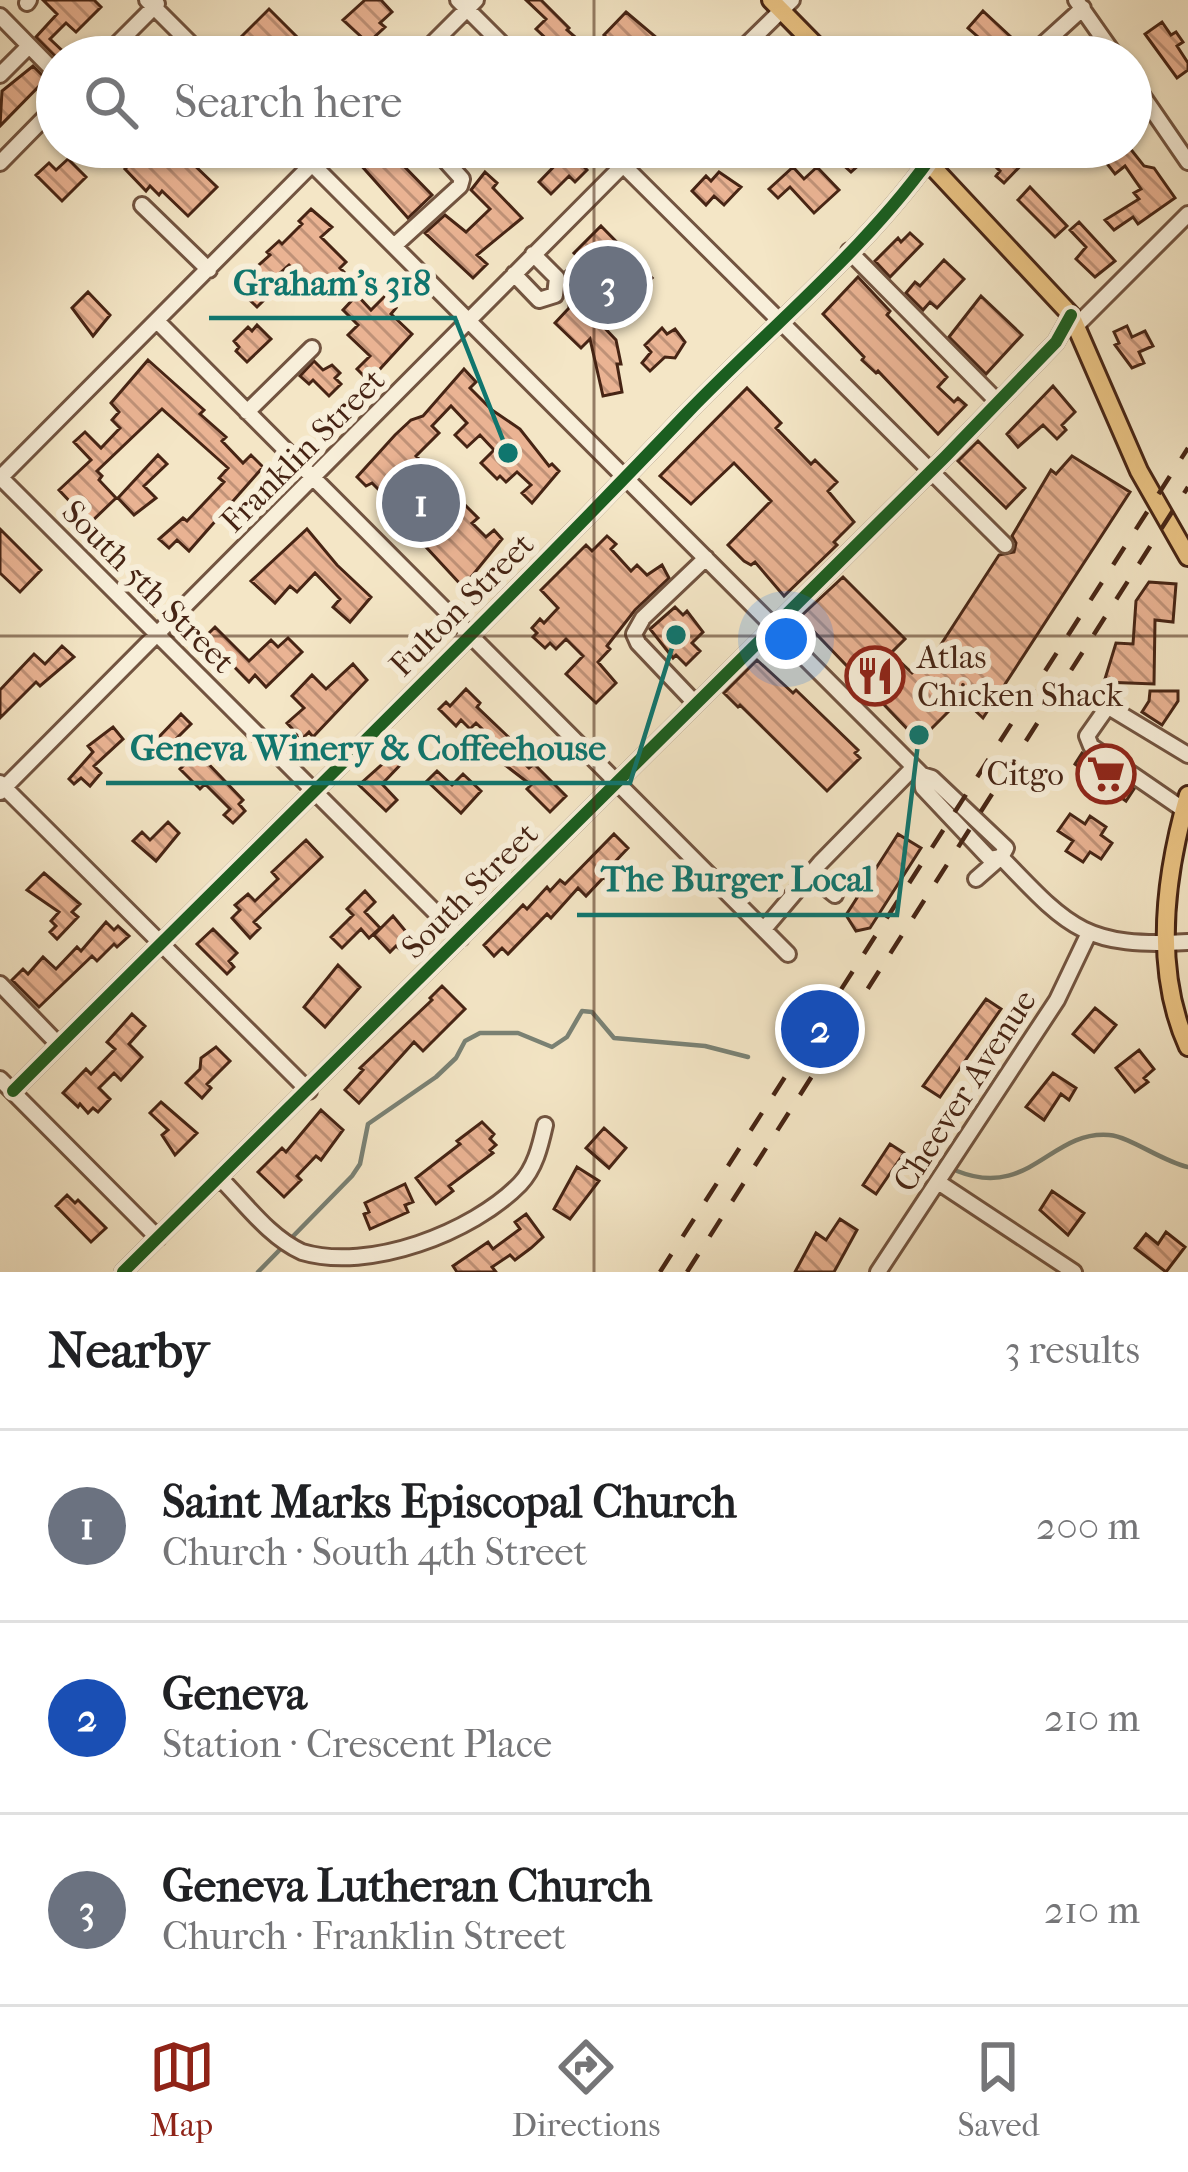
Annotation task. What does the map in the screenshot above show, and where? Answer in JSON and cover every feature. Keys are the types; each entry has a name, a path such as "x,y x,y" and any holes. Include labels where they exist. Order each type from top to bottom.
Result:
{"main road":[{"path":"782,4 809,36"},
{"path":"945,168 1077,325 1139,471 1188,557"},
{"path":"1184,808 1169,873 1166,943 1169,979 1188,1048"}],"street":[{"path":"123,36 154,2 185,36"},
{"path":"438,36 467,3 496,36"},
{"path":"753,36 782,4"},
{"path":"1049,36 1079,4 1101,36"},
{"path":"0,16 36,53"},
{"path":"0,74 29,46"},
{"path":"1152,110 1188,162"},
{"path":"0,163 36,126"},
{"path":"0,478 308,168"},
{"path":"316,168 918,771 923,788 975,844 990,859 1001,857"},
{"path":"394,246 460,186 462,179 454,168"},
{"name":"Franklin Street","path":"2,787 620,168"},
{"path":"626,168 1005,545"},
{"name":"Fulton Street","path":"13,1091 471,635 849,250 921,168"},
{"path":"142,205 209,270"},
{"name":"South Street","path":"123,1272 1188,214"},
{"path":"849,250 997,400"},
{"path":"514,274 539,300 555,295 556,278 533,254"},
{"path":"158,322 788,954"},
{"path":"247,412 312,348"},
{"name":"South 5th Street","path":"0,478 461,938"},
{"path":"696,704 634,634 643,618 706,558"},
{"path":"1184,808 1091,746 1087,736 1106,709 1112,710 1188,755"},
{"path":"764,929 810,874 918,771"},
{"path":"2,787 309,1091"},
{"path":"1001,857 1058,916 1088,934 1133,944 1188,941"},
{"path":"976,878 1001,857"},
{"path":"810,874 835,895"},
{"path":"1008,891 1021,878"},
{"name":"Cheever Avenue","path":"878,1272 1057,1000 1088,934"},
{"path":"0,984 59,1045"},
{"path":"0,1078 158,1238"},
{"path":"220,1178 280,1239 318,1257 394,1258 450,1233 521,1183 532,1166 544,1126"},
{"path":"938,1182 1074,1272"}],"building":[{"path":"43,0 94,0 101,7 76,32 66,23 53,36 37,36 57,14"},
{"path":"365,0 381,0 392,12 380,23 385,27 375,36 360,36 343,20"},
{"path":"526,0 541,0 574,36 543,36 536,29 546,19"},
{"path":"269,9 296,36 242,36"},
{"path":"983,11 1010,36 977,36 968,28"},
{"path":"626,12 655,36 605,36"},
{"path":"1162,22 1171,35 1176,32 1183,42 1177,46 1188,70 1177,78 1152,44 1152,36 1145,34"},
{"path":"33,66 36,69 36,89 0,126 2,91"},
{"path":"44,168 77,168 86,177 62,201 36,175"},
{"path":"197,168 217,187 188,216 162,191 159,195 150,186 146,191 125,169"},
{"path":"363,168 406,168 432,195 408,218"},
{"path":"553,168 587,170 575,182 569,176 551,194 539,182"},
{"path":"792,168 804,179 818,168 839,190 814,213 790,187 778,198 769,189"},
{"path":"997,168 1018,168 1004,183 996,176"},
{"path":"1126,168 1154,168 1175,198 1138,224 1133,217 1114,230 1105,220 1139,199 1134,193 1141,189"},
{"path":"485,172 497,183 493,188 522,218 477,255 487,264 473,278 425,233 445,215 466,232 490,209 471,190"},
{"path":"719,172 741,187 724,205 714,196 706,205 692,191 706,176 711,181"},
{"path":"1030,187 1067,226 1055,237 1018,200"},
{"path":"311,209 332,227 321,237 346,262 340,268 344,272 322,296 289,265 269,283 262,293 267,297 257,307 235,286 302,224 299,221"},
{"path":"1079,222 1115,261 1095,277 1076,259 1086,247 1070,230"},
{"path":"601,226 652,278 600,323 616,340 621,364 617,364 622,392 603,396 590,339 581,348 555,323 569,308 569,288 575,282 566,271 579,258 574,253"},
{"path":"910,233 922,244 890,277 875,261"},
{"path":"944,260 964,279 937,308 930,302 923,310 906,293 915,282 920,286"},
{"path":"858,277 890,311 887,315 947,377 938,387 954,402 958,398 966,405 938,434 862,360 823,314"},
{"path":"88,292 110,315 93,336 72,308"},
{"path":"357,295 371,310 384,297 396,308 391,314 412,334 369,381 357,369 370,356 348,335 358,325 343,310"},
{"path":"981,296 1022,335 986,374 949,337"},
{"path":"257,325 271,339 247,362 234,341"},
{"path":"1127,326 1132,337 1145,331 1153,346 1139,352 1144,363 1132,368 1115,345 1119,343 1114,332"},
{"path":"662,328 667,334 675,329 685,342 675,358 665,357 650,371 642,363 651,352 645,345"},
{"path":"148,360 204,410 200,414 226,437 222,441 243,463 251,455 263,467 189,551 177,540 169,548 159,539 183,518 187,521 224,482 219,478 228,468 162,409 97,471 116,498 90,523 59,490 91,460 74,442 85,432 101,448 120,428 112,420 119,412 111,403"},
{"path":"314,361 323,370 332,365 340,373 335,378 341,384 329,396 313,380 309,384 300,376"},
{"path":"464,369 476,382 470,388 520,429 549,466 559,471 532,503 522,493 531,485 517,472 506,482 481,463 494,450 480,435 467,447 455,435 467,423 451,406 432,426 439,433 416,456 478,518 472,523 486,537 494,530 502,539 463,587 401,520 400,511 372,483 366,486 357,477 411,420 423,416"},
{"path":"1053,386 1075,412 1062,425 1066,430 1057,439 1043,425 1018,447 1007,434"},
{"path":"747,388 781,423 776,428 811,464 815,460 837,482 828,491 854,522 784,596 755,562 744,561 728,545 771,501 734,463 691,504 660,476"},
{"path":"978,441 1025,488 1006,508 958,461"},
{"path":"158,455 167,464 144,486 156,498 134,515 118,498"},
{"path":"1072,456 1130,492 983,718 962,698 923,737 915,737 800,617 843,577 905,639 891,653 912,673 923,662 927,666 999,555 1014,552 1012,536 1051,470 1056,474"},
{"path":"0,529 41,570 20,592 0,573"},
{"path":"307,529 371,597 350,622 333,607 340,599 315,573 297,592 290,586 275,603 251,581"},
{"path":"607,536 616,544 611,549 631,571 637,565 647,575 662,565 669,578 607,646 610,649 598,662 616,683 596,703 566,674 583,656 566,639 556,649 550,643 545,648 533,637 537,633 532,628 558,608 541,590 586,545 592,551"},
{"path":"1149,582 1176,584 1173,622 1155,620 1154,684 1104,682 1116,643 1133,644 1136,601"},
{"path":"675,607 683,615 687,611 703,632 692,643 700,651 686,665 676,655 673,658 650,629"},
{"path":"215,627 249,661 271,640 278,647 288,638 302,652 266,687 255,675 249,682 205,637"},
{"path":"62,646 74,657 40,686 36,682 0,718 0,690 34,654 45,664"},
{"path":"757,660 858,750 855,753 860,758 827,791 724,693"},
{"path":"353,664 367,680 313,737 309,732 302,739 287,723 304,708 292,696 312,675 326,689"},
{"path":"466,689 480,703 477,707 521,749 515,755 529,768 534,764 566,796 550,812 527,789 531,785 496,758 498,744 476,723 470,729 461,720 456,726 439,709 446,702 450,706"},
{"path":"1150,691 1178,691 1178,701 1162,725 1142,712"},
{"path":"181,714 191,724 177,738 243,800 239,804 245,811 233,823 224,815 230,809 205,784 200,789 180,769 185,764 158,738"},
{"path":"113,727 123,739 94,766 101,773 90,786 81,778 74,784 69,779 93,752 88,746"},
{"path":"397,751 405,760 382,784 397,800 386,811 359,785"},
{"name":"Citgo","path":"1082,753 1134,789 1126,801 1075,764"},
{"path":"437,771 452,785 463,774 481,791 461,813 427,781"},
{"path":"1070,814 1085,824 1090,816 1106,827 1101,835 1112,843 1101,859 1090,852 1083,862 1066,851 1073,841 1058,831"},
{"path":"168,822 179,833 156,861 133,841 142,832 150,840"},
{"path":"614,834 628,848 612,865 619,871 608,882 604,877 586,896 578,888 508,954 502,948 494,956 484,945 523,905 527,909 560,880 565,884"},
{"path":"898,834 921,848 870,928 856,931 846,915"},
{"path":"306,840 322,857 254,922 260,928 250,938 232,918 240,910 235,905 248,894 255,901 278,879 272,872"},
{"path":"44,873 80,904 72,912 78,917 57,939 50,932 56,926 51,921 59,912 27,890"},
{"path":"365,891 375,902 365,912 380,928 369,938 361,929 342,948 331,937 353,915 347,909"},
{"path":"393,916 412,939 401,950 396,946 390,952 374,935"},
{"path":"106,922 129,936 97,961 92,956 39,1007 12,980 23,969 28,974 43,957 56,969 77,947 81,951"},
{"path":"213,929 237,953 229,961 234,967 227,974 197,944"},
{"path":"338,965 360,987 325,1027 304,1007"},
{"path":"442,986 465,1009 423,1051 414,1042 359,1103 345,1090 363,1070 360,1068"},
{"path":"986,999 1001,1009 940,1097 923,1086"},
{"path":"1095,1008 1116,1025 1094,1052 1073,1034"},
{"path":"132,1014 145,1026 129,1044 142,1057 121,1080 114,1073 99,1088 110,1099 98,1112 93,1108 88,1113 63,1093 115,1049 107,1042"},
{"path":"216,1047 230,1061 207,1084 211,1088 202,1098 186,1083 200,1069 201,1058"},
{"path":"1139,1050 1154,1069 1144,1078 1148,1082 1135,1092 1116,1068"},
{"path":"1053,1073 1076,1088 1069,1100 1061,1094 1044,1120 1026,1107"},
{"path":"161,1102 197,1133 175,1155 162,1135 168,1130 150,1113"},
{"path":"321,1110 343,1130 321,1160 316,1156 297,1176 301,1180 284,1197 258,1172 282,1148 286,1152"},
{"path":"482,1122 494,1134 490,1139 496,1145 490,1150 493,1153 449,1186 453,1191 436,1204 416,1178"},
{"path":"604,1128 626,1148 609,1168 586,1148"},
{"path":"890,1144 904,1153 876,1194 863,1185"},
{"path":"577,1167 599,1181 570,1219 554,1209"},
{"path":"405,1184 413,1202 405,1205 408,1212 370,1229 365,1203"},
{"path":"1052,1191 1084,1213 1068,1235 1040,1210"},
{"path":"67,1195 106,1228 91,1242 56,1206"},
{"path":"526,1214 543,1237 531,1248 515,1260 510,1255 492,1267 496,1272 457,1272 453,1266 488,1242 493,1249 520,1229 515,1222"},
{"path":"840,1219 857,1230 834,1272 795,1272 816,1233 826,1240"},
{"path":"1166,1232 1185,1247 1166,1272 1135,1248 1146,1234 1158,1244"}],"waterway":[{"path":"258,1272 352,1176 360,1164 368,1124 436,1077 456,1058 465,1041 480,1033 518,1033 552,1047 567,1037 582,1011 592,1012 614,1038 705,1046 748,1057"},
{"path":"957,1171 982,1178 1003,1177 1071,1143 1109,1135 1188,1167"}],"railway":[{"path":"660,1272 1188,448"},
{"path":"687,1272 1188,487"}],"cycle path":[{"path":"13,1091 852,251 923,168"},
{"path":"123,1272 945,457 1056,342 1071,315"}],"place":[{"name":"Geneva Lutheran Church","path":"608,285"},
{"name":"Graham's 318","path":"508,453"},
{"name":"Saint Marks Episcopal Church","path":"421,503"},
{"name":"Geneva Winery & Coffeehouse","path":"676,635"},
{"name":"Atlas Chicken Shack","path":"875,676"},
{"name":"The Burger Local","path":"919,735"},
{"name":"Citgo","path":"1106,774"},
{"name":"Geneva","path":"820,1029"}]}
